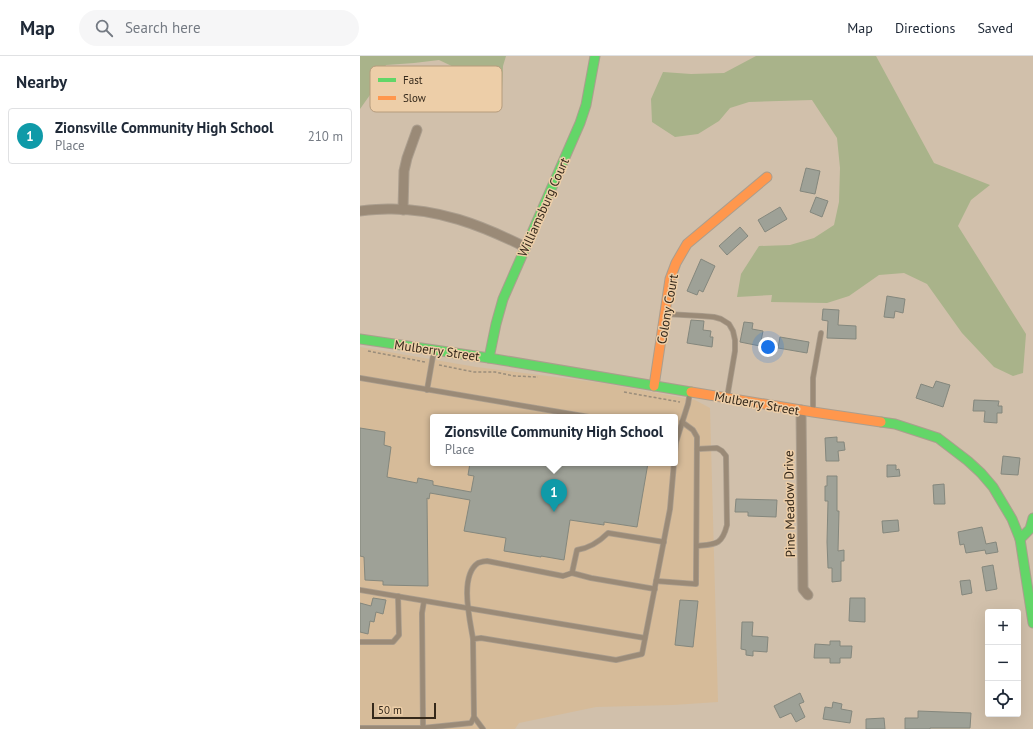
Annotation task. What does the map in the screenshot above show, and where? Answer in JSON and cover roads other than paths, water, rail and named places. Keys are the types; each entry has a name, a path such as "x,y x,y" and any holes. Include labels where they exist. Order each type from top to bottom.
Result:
{"street":[{"name":"Williamsburg Court","path":"489,358 503,299 580,123 586,105 595,56"},
{"path":"403,210 404,172 407,158 417,130"},
{"name":"Colony Court","path":"654,386 670,279 676,263 687,244 767,177"},
{"path":"360,211 388,209 420,210 436,213 460,219 506,237 525,247"},
{"name":"Mulberry Street","path":"360,339 489,358 813,412 895,424 938,438 981,473 993,487 1012,519 1020,539 1030,593 1033,623"},
{"name":"Pine Meadow Drive","path":"801,410 803,589 808,595"},
{"path":"1020,539 1030,529 1033,518"}],"lane":[{"path":"665,314 714,317 729,324 733,331 735,340 735,351 728,398"},
{"path":"813,412 813,378 821,333"},
{"path":"427,390 434,350"},
{"path":"360,378 571,414"},
{"path":"678,430 688,404 690,391"},
{"path":"656,581 696,584 697,437 693,430 682,422"},
{"path":"697,449 717,448 726,456 727,525 724,535 719,542 710,545 697,546"},
{"path":"473,639 481,638 616,660 642,654 670,509 674,466"},
{"path":"572,573 577,550 599,542 608,533 664,542"},
{"path":"360,728 422,728 471,724 474,717 473,639 468,608 468,583 470,574 479,562 487,561 562,576 572,573 590,578 655,589"},
{"path":"360,590 645,638"},
{"path":"360,642 393,642 399,635 398,596"},
{"path":"422,728 422,613 424,601"},
{"path":"474,717 484,729"}],"place":[{"name":"Zionsville Community High School","path":"554,512"}]}
